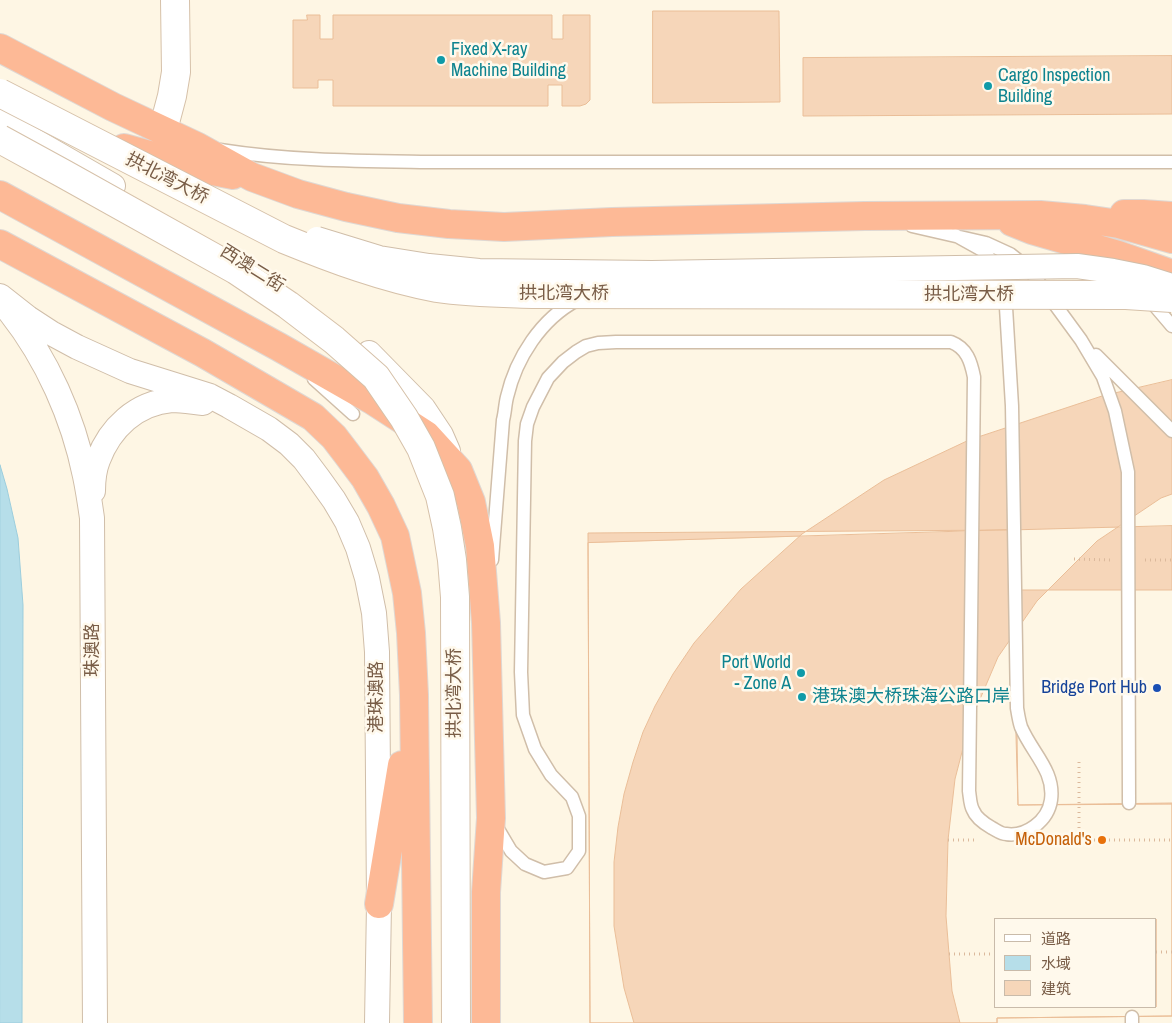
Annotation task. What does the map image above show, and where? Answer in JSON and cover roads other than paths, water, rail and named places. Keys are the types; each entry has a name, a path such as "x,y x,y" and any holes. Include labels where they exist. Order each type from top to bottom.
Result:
{"highway":[{"path":"0,48 113,107 198,147 252,177 298,194 398,218 449,224 504,227 612,222 994,214 1036,222 1118,255 1172,274"},
{"path":"124,148 197,168 228,175 252,177"},
{"path":"6,198 279,346 372,400 426,435 458,470 470,502 480,546 486,623 491,818 486,892 486,1023"},
{"path":"1036,222 1143,214 1172,208"},
{"path":"1143,214 1172,216"},
{"path":"1036,222 1085,219 1119,224 1172,239"},
{"path":"1036,222 1172,291"},
{"path":"0,244 203,353 313,417 334,437 365,478 381,506 395,536 407,593 411,633 414,695 418,1023"},
{"path":"379,904 414,695"}],"main road":[{"path":"163,130 176,72 175,0"},
{"name":"拱北湾大桥","path":"0,93 284,239 325,256 396,278 437,288 524,294 1126,295 1172,298"},
{"name":"拱北湾大桥","path":"0,139 236,270 288,305 334,340 376,377 404,418 421,448 440,496 452,560 454,588 456,1023"}],"street":[{"path":"0,82 124,148 245,208 298,232 379,258 479,272 652,272 1078,266 1143,277 1172,286"},
{"name":"西澳二街","path":"0,121 171,219 306,303 374,357 423,408 441,436 458,470"},
{"path":"0,297 51,333 77,346 130,371 210,396 248,417"},
{"name":"珠澳路","path":"0,297 34,346 54,382 78,447 92,520 95,1023"},
{"path":"92,520 97,462 105,445 127,417 146,406 174,400 213,405 248,417"},
{"name":"港珠澳路","path":"248,417 288,444 304,459 319,479 347,522 358,548 367,578 374,613 377,652 379,904 377,1023"}],"lane":[{"path":"198,147 256,156 307,160 419,162 1172,162"},
{"path":"864,216 986,243 1010,254 1029,269 1081,340 1103,377 1115,411 1128,472 1129,803"},
{"path":"491,818 512,852 525,864 544,872 567,868 579,852 579,816 572,797 551,775 535,748 524,715 521,672 525,441 527,424 533,406 548,378 563,362 586,346 598,343 951,342 957,344 968,355 974,377 969,791 973,811 984,824 1004,834 1018,834 1032,829 1043,818 1050,802 1051,786 1049,775 1020,725 1017,708 1012,406 1005,291 997,266 982,250 955,235"},
{"path":"1120,266 1172,326"},
{"path":"486,623 504,420 507,397 515,372 530,343 544,325 568,305 597,290 652,272"},
{"path":"1081,340 1172,432"},
{"path":"279,346 353,414"}],"water":[{"path":"0,465 18,538 23,605 22,1023 0,1023"}],"place":[{"name":"Fixed X-ray Machine Building","path":"441,60"},
{"name":"Cargo Inspection Building","path":"988,86"},
{"name":"Port World - Zone A","path":"801,673"},
{"name":"Bridge Port Hub","path":"1157,688"},
{"name":"港珠澳大桥珠海公路口岸","path":"802,697"},
{"name":"McDonald's","path":"1102,840"}]}
